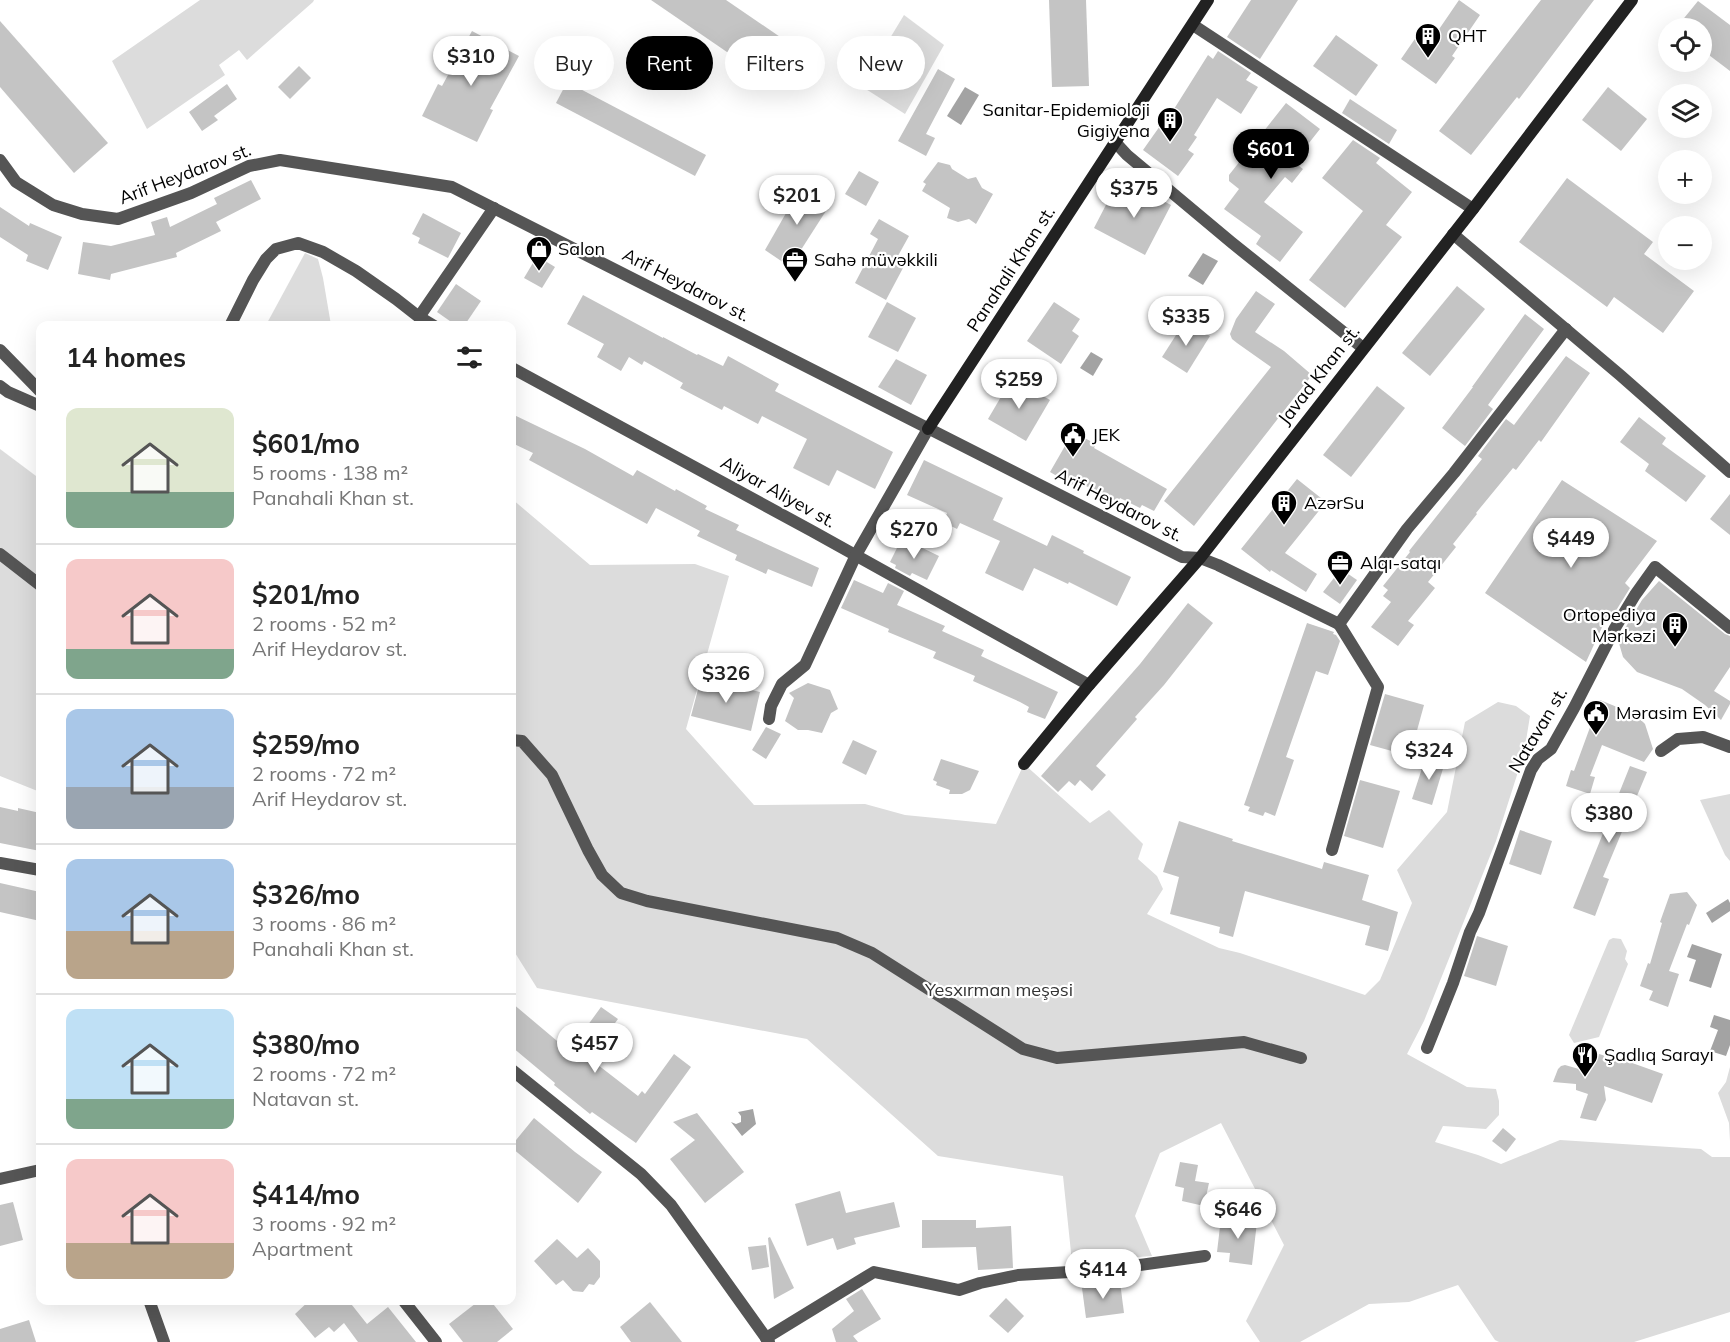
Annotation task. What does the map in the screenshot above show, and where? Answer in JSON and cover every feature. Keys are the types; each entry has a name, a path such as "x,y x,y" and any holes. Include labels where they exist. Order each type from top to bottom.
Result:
{"street":[{"name":"Panahali Khan st.","path":"769,719 771,706 782,684 805,665 856,555 928,429 1208,0"},
{"name":"Javad Khan st.","path":"1024,764 1089,685 1200,558 1473,209 1632,0"},
{"path":"1193,25 1473,209"},
{"path":"1115,142 1127,155 1231,242 1363,348"},
{"name":"Arif Heydarov st.","path":"0,160 16,182 53,205 82,214 118,219 191,194 249,166 280,160 452,187 1182,557 1200,558 1268,588 1339,624"},
{"path":"419,317 494,208"},
{"path":"1453,234 1730,472"},
{"path":"232,321 266,259 276,249 298,243 323,252 356,271 426,321"},
{"path":"1332,850 1378,687 1339,624 1407,529 1454,473 1566,329"},
{"path":"0,350 36,388"},
{"name":"Aliyar Aliyev st.","path":"516,370 1089,685"},
{"path":"0,386 36,404"},
{"path":"0,554 36,582"},
{"name":"Natavan st.","path":"1427,1047 1453,983 1531,770 1538,759 1551,749 1615,628 1655,567 1730,627"},
{"path":"1661,751 1678,739 1703,737 1730,747"},
{"path":"516,740 522,741 552,775 602,875 621,893 647,901 837,938 872,953 1023,1049 1058,1058 1244,1042 1301,1058"},
{"path":"0,863 36,869"},
{"path":"516,1073 641,1174 664,1197 767,1340 874,1272 959,1290 1018,1275 1104,1270 1205,1256"},
{"path":"0,1179 36,1171"},
{"path":"151,1305 164,1342"},
{"path":"407,1305 436,1342"}],"green space":[{"path":"200,0 314,0 247,60 239,50 219,65 225,75 147,129 112,61"},
{"path":"904,15 944,45 925,79 925,36 891,36"},
{"path":"867,90 919,90 905,114"},
{"path":"305,253 318,259 330,321 268,321"},
{"path":"0,449 36,476 36,790 0,776"},
{"name":"Yesxırman meşəsi","path":"516,502 590,565 695,564 729,576 686,729 754,805 865,804 905,815 996,824 1024,764 1090,823 1109,810 1143,844 1138,859 1157,876 1163,889 1147,914 1219,948 1365,995 1380,980 1412,903 1397,870 1447,812 1465,722 1498,702 1516,706 1530,716 1524,753 1496,841 1424,1021 1407,1054 1467,1087 1496,1089 1499,1115 1486,1129 1443,1126 1435,1142 1501,1164 1560,1140 1701,1149 1712,1157 1730,1157 1730,1312 1634,1342 1499,1342 1495,1340 1458,1285 1409,1302 1369,1304 1300,1342 1260,1342 1246,1321 1284,1245 1221,1123 1160,1153 1135,1216 1152,1256 1072,1262 1063,1176 938,1156 807,1039 537,988 516,954"},
{"path":"1730,794 1730,861 1725,855 1700,800"},
{"path":"1621,939 1627,951 1625,959 1628,964 1599,1037 1574,1043 1569,1035 1609,940"},
{"path":"1730,1067 1730,1141 1729,1123 1718,1093 1726,1082"}],"shaded area":[{"path":"965,87 979,95 961,125 947,116"},
{"path":"1203,253 1218,261 1203,285 1188,276"},
{"path":"1091,352 1103,359 1093,376 1080,368"},
{"path":"1728,899 1730,911 1712,923 1706,913"},
{"path":"1692,944 1722,954 1711,988 1689,981 1696,960 1687,957"},
{"path":"1714,1015 1730,1020 1730,1045 1726,1056 1710,1051 1718,1030 1710,1027"},
{"path":"753,1109 756,1124 742,1136 731,1122 736,1124 741,1122 738,1112"}],"building":[{"path":"651,0 726,0 779,36 725,36 725,51 713,42 713,36 704,36"},
{"path":"1049,0 1086,0 1089,86 1052,87"},
{"path":"1251,0 1298,0 1260,59 1227,37"},
{"path":"1459,0 1480,15 1452,56 1455,58 1436,84 1401,59 1419,33 1431,41"},
{"path":"1541,0 1594,0 1519,99 1517,97 1471,155 1439,131"},
{"path":"1698,1 1730,25 1730,71 1712,57 1712,18 1684,18"},
{"path":"0,21 108,143 74,173 0,87"},
{"path":"472,31 519,56 490,109 493,110 477,142 422,116 438,84 442,86"},
{"path":"1336,35 1378,65 1356,96 1313,66"},
{"path":"1218,51 1251,73 1246,80 1258,87 1241,114 1217,98 1194,135 1197,137 1188,150 1194,154 1178,176 1143,150 1167,116 1169,117 1208,55 1213,59"},
{"path":"299,66 311,78 290,99 278,87"},
{"path":"938,69 955,79 926,134 935,138 926,156 898,141"},
{"path":"227,84 237,99 214,116 218,120 202,131 189,112"},
{"path":"1608,87 1647,119 1621,151 1582,120"},
{"path":"563,90 582,90 706,155 695,176 556,103"},
{"path":"1350,99 1397,130 1389,144 1342,113"},
{"path":"1286,103 1320,129 1294,162 1303,169 1292,183 1285,177 1264,202 1303,232 1280,262 1256,244 1261,236 1224,209 1239,189 1229,181 1229,175"},
{"path":"1353,140 1380,158 1376,163 1412,192 1386,225 1402,237 1345,308 1309,280 1363,211 1322,178"},
{"path":"938,162 950,165 952,169 968,179 976,177 982,188 993,194 976,224 969,219 958,222 947,218 950,208 922,191 926,184 923,182"},
{"path":"859,171 879,182 866,206 845,194"},
{"path":"1567,178 1653,242 1644,254 1658,264 1658,270 1666,270 1694,291 1663,333 1614,297 1607,307 1519,242"},
{"path":"251,180 261,199 216,222 221,231 176,253 177,257 111,274 110,280 78,274 83,242 111,246 155,235 151,222 167,217 170,227 217,204 214,198"},
{"path":"1131,184 1171,205 1145,255 1094,228 1108,201 1119,207"},
{"path":"802,185 831,203 790,267 765,250"},
{"path":"0,207 29,226 30,223 62,237 48,270 26,261 28,255 0,237"},
{"path":"423,213 461,233 448,258 418,243 420,238 412,234"},
{"path":"879,219 909,236 894,263 903,268 886,300 855,283 878,239 870,234"},
{"name":"Salon","path":"537,256 555,267 542,288 524,278"},
{"path":"456,284 481,301 467,321 450,321 437,312"},
{"path":"1457,286 1485,309 1430,376 1402,353"},
{"path":"1256,291 1275,304 1255,332 1284,351 1312,375 1194,526 1164,501 1271,367 1232,339 1230,334 1236,319"},
{"path":"583,295 663,338 723,366 728,356 779,384 775,391 893,452 875,489 837,470 829,486 793,468 807,439 762,416 758,424 724,406 722,410 680,388 683,383 644,361 642,365 629,357 621,371 597,357 604,344 567,324"},
{"path":"887,302 916,318 898,352 868,337"},
{"path":"1054,302 1080,319 1072,331 1079,336 1061,364 1027,341"},
{"path":"1525,314 1544,329 1488,405 1493,409 1465,446 1442,428"},
{"path":"1185,321 1210,336 1187,373 1162,357"},
{"path":"1566,356 1590,373 1541,442 1539,440 1516,470 1513,468 1453,544 1456,547 1428,582 1435,588 1408,621 1414,625 1398,646 1371,627 1391,602 1383,596 1388,590 1383,586 1482,459 1478,456 1506,419 1514,425"},
{"path":"896,359 927,375 911,405 878,387"},
{"path":"1012,378 1050,400 1026,441 988,419"},
{"path":"1377,386 1405,408 1351,477 1323,455"},
{"path":"516,416 585,449 633,476 637,470 675,491 676,489 707,506 705,509 739,525 736,530 819,568 812,587 768,569 766,574 735,560 737,555 697,536 700,531 656,508 647,524 529,460 533,453 516,445"},
{"path":"1639,417 1666,438 1662,444 1706,476 1686,502 1645,471 1649,464 1620,442"},
{"path":"1073,432 1096,444 1094,448 1167,489 1154,511 1142,505 1140,508 1120,498 1118,502 1076,481 1074,486 1050,472"},
{"path":"924,460 1003,498 993,520 1047,546 1052,535 1131,577 1117,606 1069,582 1068,584 1034,568 1023,591 985,573 1000,541 960,523 957,529 943,522 947,513 907,495"},
{"name":"AzərSu","path":"1297,479 1326,502 1285,553 1317,574 1306,592 1271,570 1270,572 1241,549"},
{"path":"1562,480 1657,541 1625,583 1630,588 1612,617 1610,610 1586,662 1485,593"},
{"path":"1730,494 1730,535 1710,519"},
{"path":"902,538 939,556 927,580 912,573 910,576 895,568 896,565 890,562"},
{"name":"Alqı-satqı","path":"1341,569 1357,580 1340,604 1323,592"},
{"path":"854,580 883,593 888,583 904,591 897,605 945,626 942,631 984,650 981,656 1058,692 1045,719 1027,712 1029,707 1020,702 973,681 975,676 933,658 936,652 888,632 889,629 841,608"},
{"name":"Ortopediya Mərkəzi","path":"1659,581 1730,636 1730,667 1714,691 1730,701 1721,720 1682,689 1637,672 1623,657 1618,640 1642,600"},
{"path":"1188,603 1213,623 1164,685 1135,717 1137,719 1096,766 1106,775 1092,791 1080,780 1075,786 1069,781 1058,792 1041,776 1140,664"},
{"path":"1307,623 1334,632 1333,634 1340,641 1328,675 1316,671 1286,757 1294,760 1275,816 1265,812 1263,816 1248,811 1250,807 1244,805"},
{"path":"701,678 760,692 751,731 691,716"},
{"path":"808,683 830,690 838,709 831,713 822,733 798,730 785,721 794,698 789,693"},
{"path":"1385,694 1424,705 1410,756 1370,745"},
{"path":"1600,700 1617,707 1615,711 1641,720 1645,724 1653,749 1644,762 1602,745 1590,776 1595,777 1590,794 1566,786 1571,770 1574,771"},
{"path":"766,727 781,734 766,759 752,750"},
{"path":"853,740 877,751 866,775 842,763"},
{"path":"1426,756 1445,762 1432,805 1412,799"},
{"path":"941,759 979,771 970,790 962,794 949,794 950,790 936,785 937,782 933,780"},
{"path":"1630,766 1647,772 1603,877 1609,879 1595,916 1573,908"},
{"path":"1360,780 1400,791 1383,848 1344,836"},
{"path":"0,807 36,812 36,850 0,843"},
{"path":"1179,821 1233,839 1232,841 1322,869 1324,862 1369,875 1362,900 1398,912 1388,951 1365,945 1370,926 1245,891 1233,937 1219,933 1220,927 1170,914 1179,877 1163,872"},
{"path":"1520,830 1552,841 1541,875 1509,864"},
{"path":"0,883 36,891 36,920 0,912"},
{"path":"1687,892 1697,905 1669,971 1679,974 1668,1007 1649,1000 1653,991 1640,986 1648,963 1650,964 1662,923 1660,922 1670,894"},
{"path":"1477,936 1508,946 1496,986 1464,976"},
{"path":"516,1006 569,1051 601,1007 618,1019 589,1058 638,1096 642,1091 645,1094 674,1054 691,1067 636,1143 592,1112 590,1114 554,1085 555,1083 516,1050"},
{"path":"1611,1053 1621,1059 1663,1074 1652,1103 1604,1086 1606,1100 1596,1121 1580,1118 1588,1094 1576,1090 1576,1084 1553,1082 1558,1069 1565,1065 1579,1069 1584,1056 1597,1060 1599,1054 1609,1057"},
{"path":"697,1113 744,1172 705,1203 670,1159 695,1140 673,1122"},
{"path":"534,1118 602,1172 578,1203 516,1151 516,1140"},
{"path":"1503,1128 1516,1139 1506,1152 1492,1141"},
{"path":"1180,1162 1198,1165 1195,1181 1209,1183 1204,1206 1182,1201 1184,1188 1175,1186"},
{"path":"840,1191 846,1213 894,1202 900,1227 854,1238 856,1244 837,1250 833,1238 807,1246 795,1204"},
{"path":"13,1202 23,1240 0,1246 0,1205"},
{"path":"1221,1218 1257,1222 1252,1265 1229,1262 1230,1253 1217,1252"},
{"path":"922,1220 976,1220 976,1228 1011,1226 1013,1268 978,1270 976,1247 922,1248"},
{"path":"770,1237 794,1288 774,1299 768,1238"},
{"path":"557,1239 577,1258 588,1248 600,1261 600,1277 594,1285 589,1284 583,1292 573,1291 563,1280 556,1285 534,1261"},
{"path":"766,1245 769,1267 752,1270 748,1247"},
{"path":"1120,1282 1124,1313 1086,1318 1082,1288"},
{"path":"862,1289 881,1319 853,1336 858,1342 836,1342 832,1329 854,1311 846,1299"},
{"path":"1006,1298 1024,1316 1008,1333 989,1316"},
{"path":"650,1302 682,1342 631,1342 620,1327"},
{"path":"305,1305 352,1305 367,1324 388,1307 416,1342 358,1342 344,1323 334,1332 329,1327 315,1338 295,1314"},
{"path":"474,1305 494,1305 513,1329 497,1342 463,1342 449,1324"},
{"path":"29,1320 36,1342 0,1342 0,1329"}],"place":[{"name":"QHT","path":"1428,59"},
{"name":"Sanitar-Epidemioloji Gigiyena","path":"1170,143"},
{"name":"Salon","path":"539,272"},
{"name":"Sahə müvəkkili","path":"795,283"},
{"name":"JEK","path":"1073,458"},
{"name":"AzərSu","path":"1284,526"},
{"name":"Alqı-satqı","path":"1340,586"},
{"name":"Ortopediya Mərkəzi","path":"1675,648"},
{"name":"Mərasim Evi","path":"1596,736"},
{"name":"Şadlıq Sarayı","path":"1585,1078"}]}
